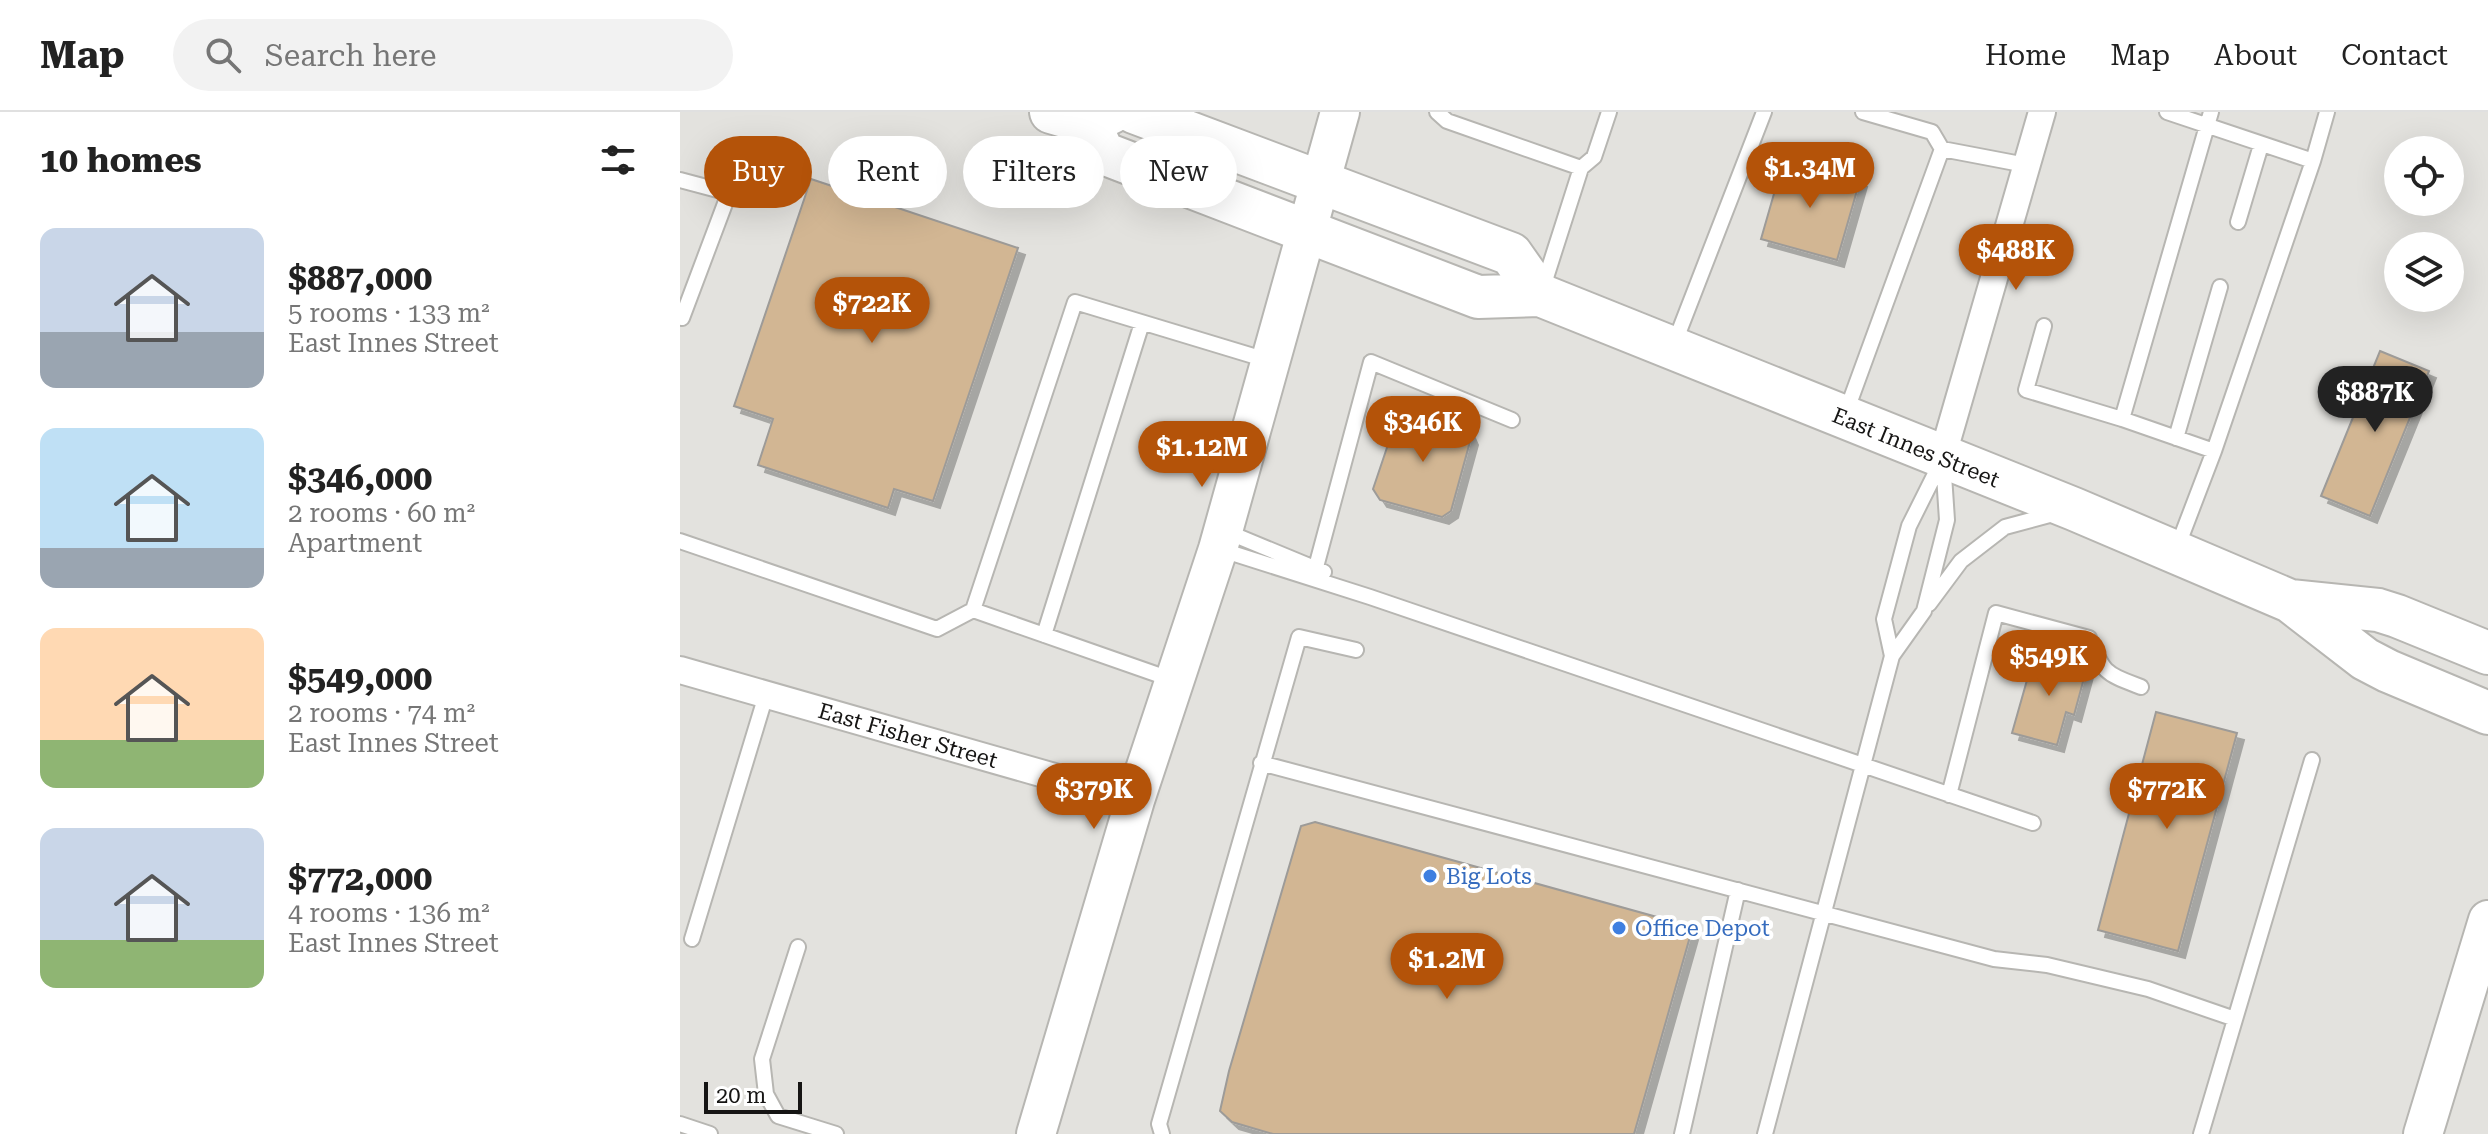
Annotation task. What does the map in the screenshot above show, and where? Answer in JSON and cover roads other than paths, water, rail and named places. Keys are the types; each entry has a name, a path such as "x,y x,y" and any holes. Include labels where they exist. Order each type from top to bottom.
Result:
{"main road":[{"path":"1134,112 1511,254 1540,295"},
{"name":"East Innes Street","path":"1084,116 1103,153 1478,297 1540,295 2074,509 2290,601 2365,659 2488,713"},
{"name":"East Innes Street","path":"2290,601 2378,610 2488,653"}],"street":[{"path":"1036,1134 1135,800 1220,539 1340,112"},
{"path":"1942,458 2042,112"},
{"name":"East Fisher Street","path":"680,670 1135,800"},
{"path":"2423,1134 2488,920"}],"lane":[{"path":"1437,112 1447,121 1581,168"},
{"path":"1540,295 1581,168 1594,157 1609,112"},
{"path":"1672,349 1764,112"},
{"path":"1863,112 1932,132 1942,149 2026,165"},
{"path":"2167,112 2313,161"},
{"path":"2122,419 2211,112"},
{"path":"2176,552 2214,451 2327,112"},
{"path":"2238,222 2261,145"},
{"path":"1844,419 1942,149"},
{"path":"680,180 729,193 680,317"},
{"path":"2176,438 2220,287"},
{"path":"680,541 937,629 973,610 1075,302 1270,361"},
{"path":"1044,635 1142,323"},
{"path":"2044,326 2026,390 2214,451"},
{"path":"1316,567 1371,362 1512,420"},
{"path":"1924,611 1947,520 1942,458"},
{"path":"1892,656 1884,619 1909,526 1942,458"},
{"path":"1765,1134 1892,656 1961,561 2005,527 2074,509"},
{"path":"1220,539 1316,567 1354,592"},
{"path":"1220,539 1354,592 2033,823"},
{"path":"973,610 1174,680"},
{"path":"1949,795 1996,613 2089,638 2101,666 2110,675 2141,687"},
{"path":"1162,1134 1159,1124 1299,637 1356,650"},
{"path":"692,939 766,695"},
{"path":"2201,1134 2312,760"},
{"path":"1261,763 1994,959 2047,965 2148,989 2235,1019"},
{"path":"1682,1134 1738,890"},
{"path":"798,947 762,1059 766,1094 778,1116 836,1134"},
{"path":"680,1124 710,1134"}],"place":[{"name":"Big Lots","path":"1430,876"},
{"name":"Office Depot","path":"1619,928"}]}
